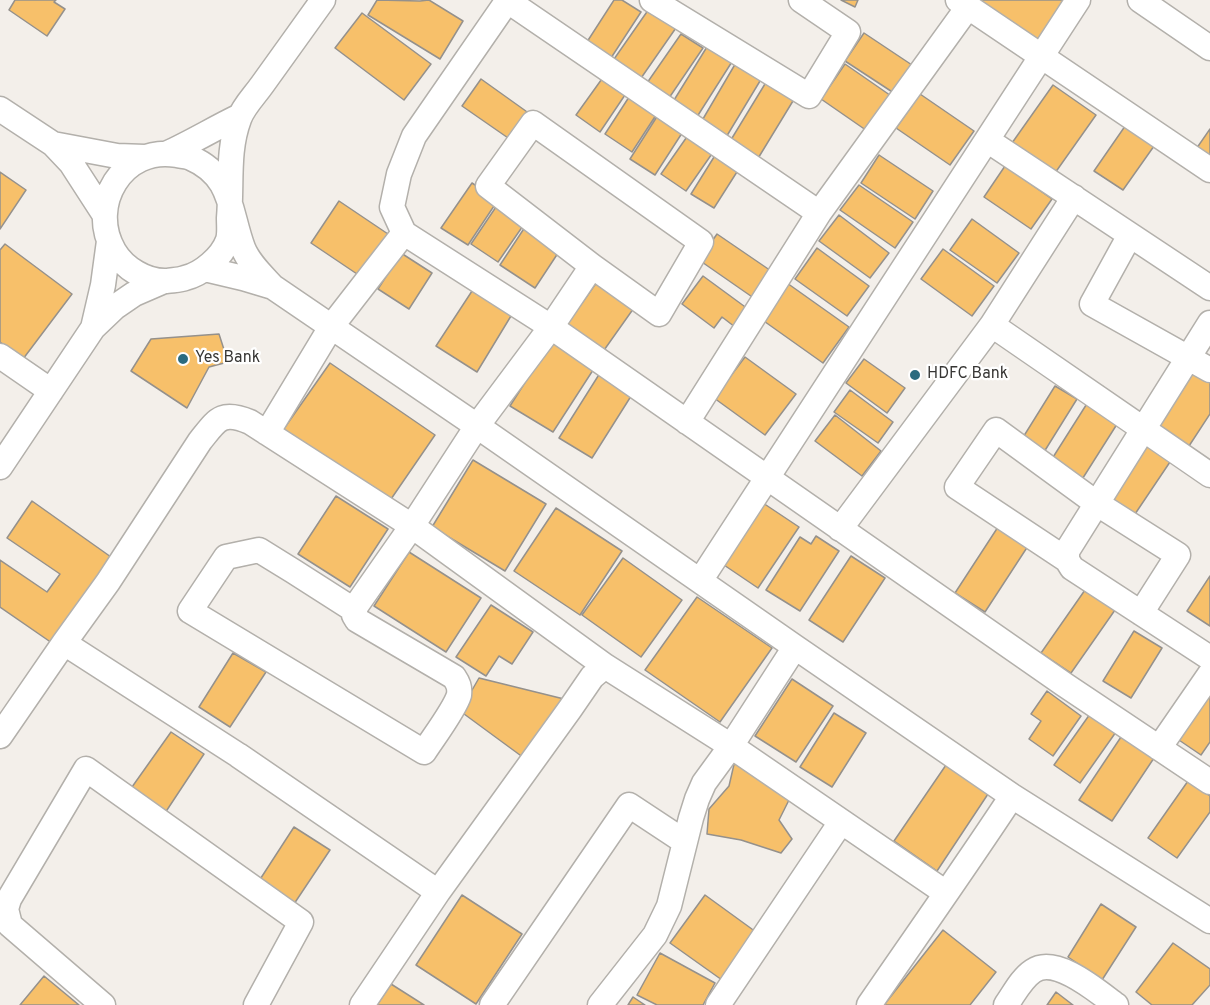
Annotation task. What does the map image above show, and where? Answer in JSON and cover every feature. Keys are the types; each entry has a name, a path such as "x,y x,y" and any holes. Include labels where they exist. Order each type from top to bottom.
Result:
{"street":[{"path":"0,467 93,328 115,307 134,294 164,281 185,278 205,269 219,256 228,240 232,144 240,116 323,0"},
{"path":"819,213 508,0 414,136 399,174 392,207 404,233 551,327 1065,685 1210,782"},
{"path":"652,0 809,96 848,32 801,0"},
{"path":"699,581 1078,0"},
{"path":"1140,0 1210,48"},
{"path":"687,422 819,213 963,3 1210,170"},
{"path":"0,109 53,144 71,163 104,214"},
{"path":"93,328 104,285 108,241 104,214 107,196 116,180 129,166 191,143 216,127 240,116"},
{"path":"533,123 701,242 659,314 592,267 488,186 533,123"},
{"path":"987,140 1210,288"},
{"path":"53,144 117,156 189,157 208,167 222,183 231,203 244,249 273,288"},
{"path":"840,529 992,325 1074,197"},
{"path":"267,433 331,327 404,233"},
{"path":"1130,235 1092,304 1210,370"},
{"path":"108,241 118,257 130,269 146,277 164,281"},
{"path":"354,610 259,550 226,557 190,611 424,752 456,703 459,683 454,677 357,620 354,610 477,426 551,327 592,267"},
{"path":"205,269 273,288 477,426 1012,796 1210,921"},
{"path":"1066,560 1066,551 1210,323"},
{"path":"992,325 1210,475"},
{"path":"0,356 51,391"},
{"path":"0,736 108,582 200,441 217,420 238,417 250,422 412,526 605,666 731,746 946,893"},
{"path":"1141,613 1178,555 1096,503 996,430 957,487 1066,560 1072,568 1141,613 1210,658"},
{"path":"64,643 238,755 438,892"},
{"path":"600,1005 655,935 669,906 697,799 704,783 731,746 795,647"},
{"path":"362,1005 438,892 592,677 605,666"},
{"path":"1159,748 1210,674"},
{"path":"103,1005 10,925 6,909 9,899 86,769 301,922 256,1005"},
{"path":"869,1005 963,872 1012,796"},
{"path":"492,1005 629,805 685,842"},
{"path":"718,1005 842,822"},
{"path":"1006,1005 1034,970 1047,967 1074,975 1116,1005"}],"building":[{"path":"15,0 56,0 54,2 65,9 47,36 9,10"},
{"path":"377,0 429,0 463,21 440,59 368,15"},
{"path":"614,0 622,0 641,12 609,61 585,45"},
{"path":"841,0 858,0 855,7"},
{"path":"975,0 1067,0 1036,44"},
{"path":"651,6 678,25 639,81 612,62"},
{"path":"362,13 431,64 404,100 335,48"},
{"path":"864,33 918,69 900,97 845,61"},
{"path":"681,34 703,48 669,98 647,83"},
{"path":"710,42 735,57 695,120 671,105"},
{"path":"737,61 763,76 725,139 700,124"},
{"path":"845,64 897,100 873,135 821,99"},
{"path":"604,76 627,92 600,132 576,115"},
{"path":"481,79 530,114 511,140 462,106"},
{"path":"768,79 796,96 757,160 729,143"},
{"path":"1053,85 1096,115 1055,173 1012,143"},
{"path":"631,94 658,112 632,152 605,134"},
{"path":"920,94 974,131 950,165 896,128"},
{"path":"658,115 684,130 655,175 630,159"},
{"path":"1130,119 1159,139 1123,190 1094,171"},
{"path":"1210,129 1210,166 1192,155"},
{"path":"691,131 716,148 686,191 661,174"},
{"path":"719,149 742,164 714,208 691,194"},
{"path":"879,155 933,191 915,219 861,183"},
{"path":"1005,166 1052,199 1031,229 984,197"},
{"path":"0,172 26,190 0,229"},
{"path":"472,183 498,200 468,245 441,228"},
{"path":"859,185 913,222 895,248 840,210"},
{"path":"339,201 388,234 360,276 311,243"},
{"path":"500,201 527,220 498,262 471,244"},
{"path":"839,215 889,253 870,278 819,241"},
{"path":"972,219 1019,253 997,283 950,250"},
{"path":"527,224 562,247 535,288 500,265"},
{"path":"717,234 777,275 758,301 699,260"},
{"path":"5,244 72,294 23,359 0,342 0,250"},
{"path":"817,248 869,286 847,316 795,279"},
{"path":"943,249 994,286 972,316 921,279"},
{"path":"401,253 432,273 409,309 378,289"},
{"path":"703,276 748,309 735,327 722,317 714,328 682,304"},
{"path":"599,279 636,305 602,353 565,327"},
{"path":"787,283 849,327 823,363 761,319"},
{"path":"474,288 514,311 477,372 436,346"},
{"path":"219,334 228,362 209,367 187,408 131,371 151,339"},
{"path":"552,340 595,367 553,432 510,406"},
{"path":"745,357 796,394 765,435 714,398"},
{"path":"864,359 905,388 887,413 846,383"},
{"path":"330,363 435,435 389,502 283,430"},
{"path":"1194,365 1210,375 1210,414 1189,446 1155,424"},
{"path":"600,373 633,393 592,458 559,438"},
{"path":"1055,386 1077,399 1044,452 1022,439"},
{"path":"850,390 893,422 878,443 834,412"},
{"path":"1088,402 1119,421 1081,481 1050,462"},
{"path":"835,415 881,451 862,476 815,441"},
{"path":"1149,440 1174,456 1131,520 1106,504"},
{"path":"473,460 546,504 505,571 432,527"},
{"path":"336,496 388,529 350,587 298,554"},
{"path":"32,501 111,557 52,643 0,607 0,560 47,592 60,574 7,538"},
{"path":"760,501 799,527 758,588 718,561"},
{"path":"556,508 622,551 580,615 514,571"},
{"path":"998,527 1028,546 985,612 955,593"},
{"path":"816,536 839,551 800,611 766,590 800,537 811,544"},
{"path":"409,552 481,598 446,652 374,606"},
{"path":"851,556 885,578 843,642 809,620"},
{"path":"623,558 682,600 641,657 582,615"},
{"path":"1210,576 1210,626 1187,611"},
{"path":"1085,590 1115,610 1071,673 1041,653"},
{"path":"697,597 772,648 720,722 645,670"},
{"path":"491,605 533,632 512,664 499,656 486,676 456,657"},
{"path":"1134,631 1162,648 1131,698 1103,681"},
{"path":"233,653 266,672 230,727 199,707"},
{"path":"479,678 564,699 524,758 460,711"},
{"path":"792,679 833,706 796,762 755,736"},
{"path":"1210,685 1210,742 1201,755 1173,736"},
{"path":"1047,691 1081,716 1053,756 1029,739 1041,721 1031,714"},
{"path":"834,713 866,733 832,787 800,767"},
{"path":"1090,714 1116,732 1080,783 1054,765"},
{"path":"1125,731 1158,752 1112,821 1079,800"},
{"path":"171,732 204,754 165,813 132,787"},
{"path":"735,760 790,798 779,820 792,839 781,853 741,840 707,834 709,809 729,786"},
{"path":"946,765 988,794 937,871 894,841"},
{"path":"1188,781 1210,796 1210,812 1177,858 1148,838"},
{"path":"294,827 330,850 292,907 257,884"},
{"path":"462,895 522,934 476,1004 416,965"},
{"path":"705,895 756,932 722,980 670,943"},
{"path":"1101,904 1136,927 1102,980 1068,957"},
{"path":"943,930 996,972 970,1005 884,1005"},
{"path":"1173,943 1210,969 1210,985 1192,1005 1152,1005 1136,992"},
{"path":"660,953 715,983 703,1005 657,1005 637,995"},
{"path":"44,976 79,1005 20,1005"},
{"path":"391,984 424,1005 377,1005"},
{"path":"1056,992 1073,1005 1047,1005"},
{"path":"633,997 645,1005 628,1005"}],"place":[{"name":"Yes Bank","path":"183,359"},
{"name":"HDFC Bank","path":"915,375"}]}
